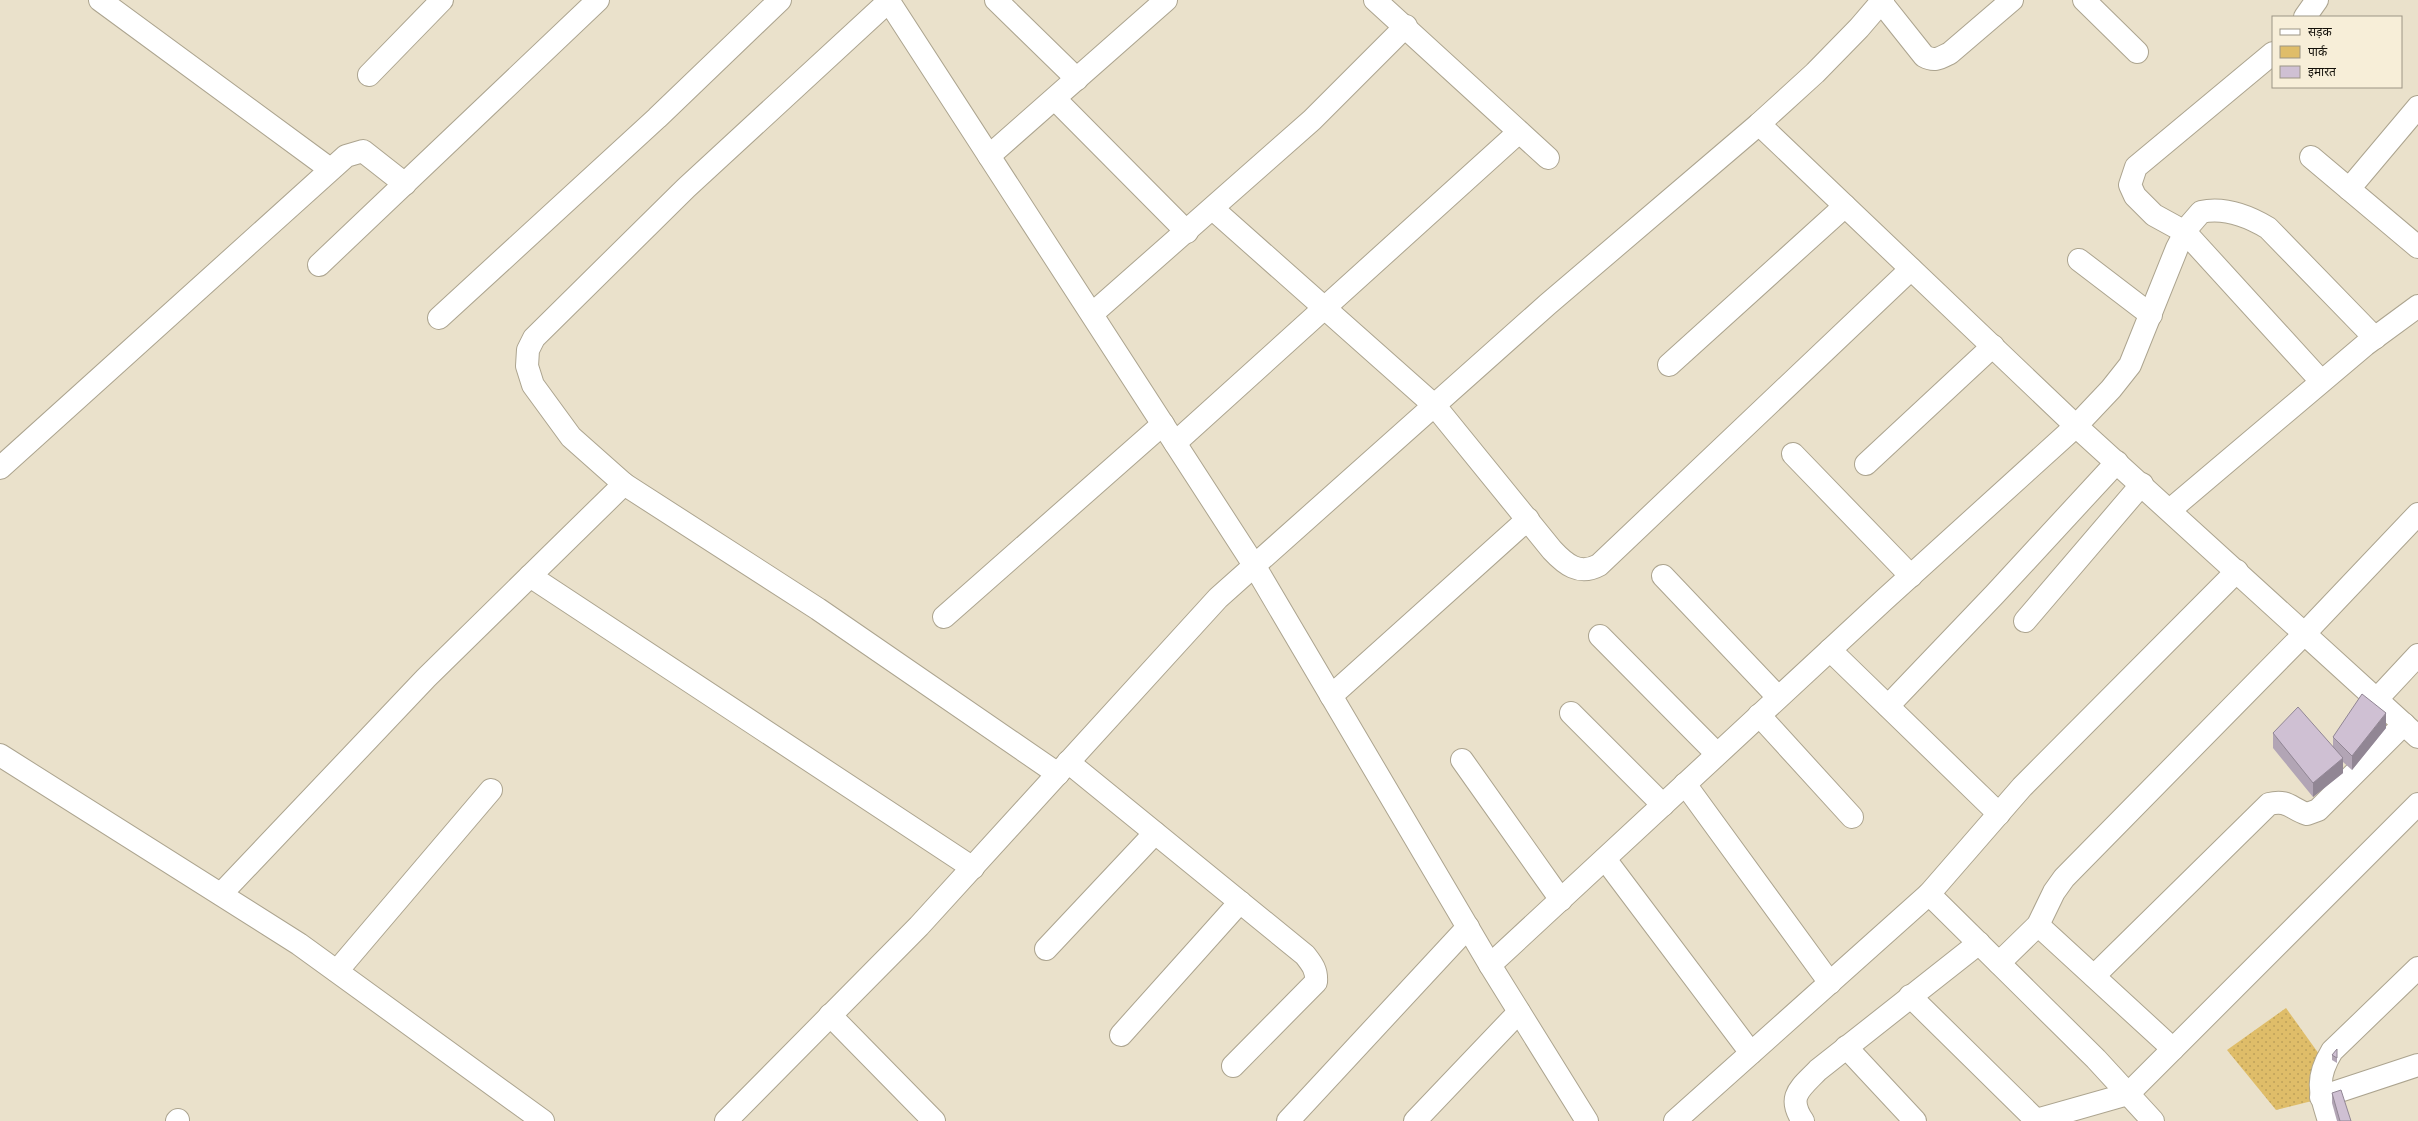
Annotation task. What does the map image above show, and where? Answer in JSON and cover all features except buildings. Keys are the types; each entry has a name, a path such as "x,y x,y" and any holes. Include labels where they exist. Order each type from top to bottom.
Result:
{"street":[{"path":"100,0 330,169"},
{"path":"370,76 442,0"},
{"path":"319,265 598,0"},
{"path":"439,318 657,118 780,0"},
{"path":"989,156 1166,0"},
{"path":"1376,0 1548,158"},
{"path":"726,1121 890,955 973,868 1188,629 1254,566 1548,304 1759,124 1815,73 1859,28 1882,1 1924,56 1930,59 1939,59 1950,53 2012,0"},
{"path":"2084,0 2137,52"},
{"path":"2307,16 2317,0"},
{"path":"1232,1066 1305,995 1316,982 1317,974 1305,955 1155,833 1063,768 624,484 571,437 533,385 527,366 528,350 534,338 686,188 889,1 1254,566 1490,965 1584,1120"},
{"path":"1000,1 1077,79"},
{"path":"1092,314 1213,209 1312,120 1406,26"},
{"path":"2272,54 2136,167 2131,176 2130,185 2135,196 2154,215 2185,232 2321,381"},
{"path":"1055,99 1186,232"},
{"path":"2349,189 2418,107"},
{"path":"1759,124 2076,426 2142,484 2411,730 2318,810 2307,814 2288,803 2277,802 2269,804 2094,976"},
{"path":"1175,443 1519,132"},
{"path":"0,468 346,156 363,151 405,184"},
{"path":"2311,157 2418,247"},
{"path":"1669,364 1845,206"},
{"path":"1213,209 1326,307 1435,406 1552,550 1571,566 1590,570 1599,566 1911,269"},
{"path":"1490,965 1778,697 2076,426 2112,389 2130,365 2177,248 2185,232 2201,212 2235,213 2254,219 2281,241 2375,338"},
{"path":"2079,260 2151,315"},
{"path":"2170,510 2321,381 2418,306"},
{"path":"1866,464 1993,346"},
{"path":"944,617 1163,424"},
{"path":"1793,454 1911,576"},
{"path":"1888,706 1995,594 2117,462"},
{"path":"221,894 426,678 624,484"},
{"path":"2025,621 2142,484"},
{"path":"1999,963 2038,925 2054,892 2064,878 2305,633 2418,514"},
{"path":"1331,696 1528,519"},
{"path":"1675,1121 1929,894 2022,787 2237,571"},
{"path":"530,576 973,868"},
{"path":"1663,576 1778,697"},
{"path":"1600,636 1717,754"},
{"path":"1830,650 1999,814"},
{"path":"2377,699 2418,655"},
{"path":"1571,713 1663,805"},
{"path":"1759,715 1852,817"},
{"path":"0,755 221,894 337,971 543,1121"},
{"path":"1462,760 1561,900"},
{"path":"1685,784 1830,983"},
{"path":"337,971 491,790"},
{"path":"1910,996 2035,1120 2128,1094 2418,804"},
{"path":"1046,949 1155,833"},
{"path":"1605,859 1751,1053"},
{"path":"1929,894 2096,1058 2153,1121"},
{"path":"1121,1035 1240,902"},
{"path":"2038,925 2173,1049"},
{"path":"1288,1121 1468,927"},
{"path":"1803,1121 1794,1104 1796,1093 1818,1070 1979,943"},
{"path":"2329,1121 2319,1086 2322,1068 2332,1051 2418,968"},
{"path":"1415,1121 1519,1012"},
{"path":"830,1015 934,1121"},
{"path":"1846,1047 1915,1121"},
{"path":"2321,1096 2418,1065"}],"green space":[{"path":"2286,1008 2319,1054 2316,1100 2276,1110 2227,1050"}]}
